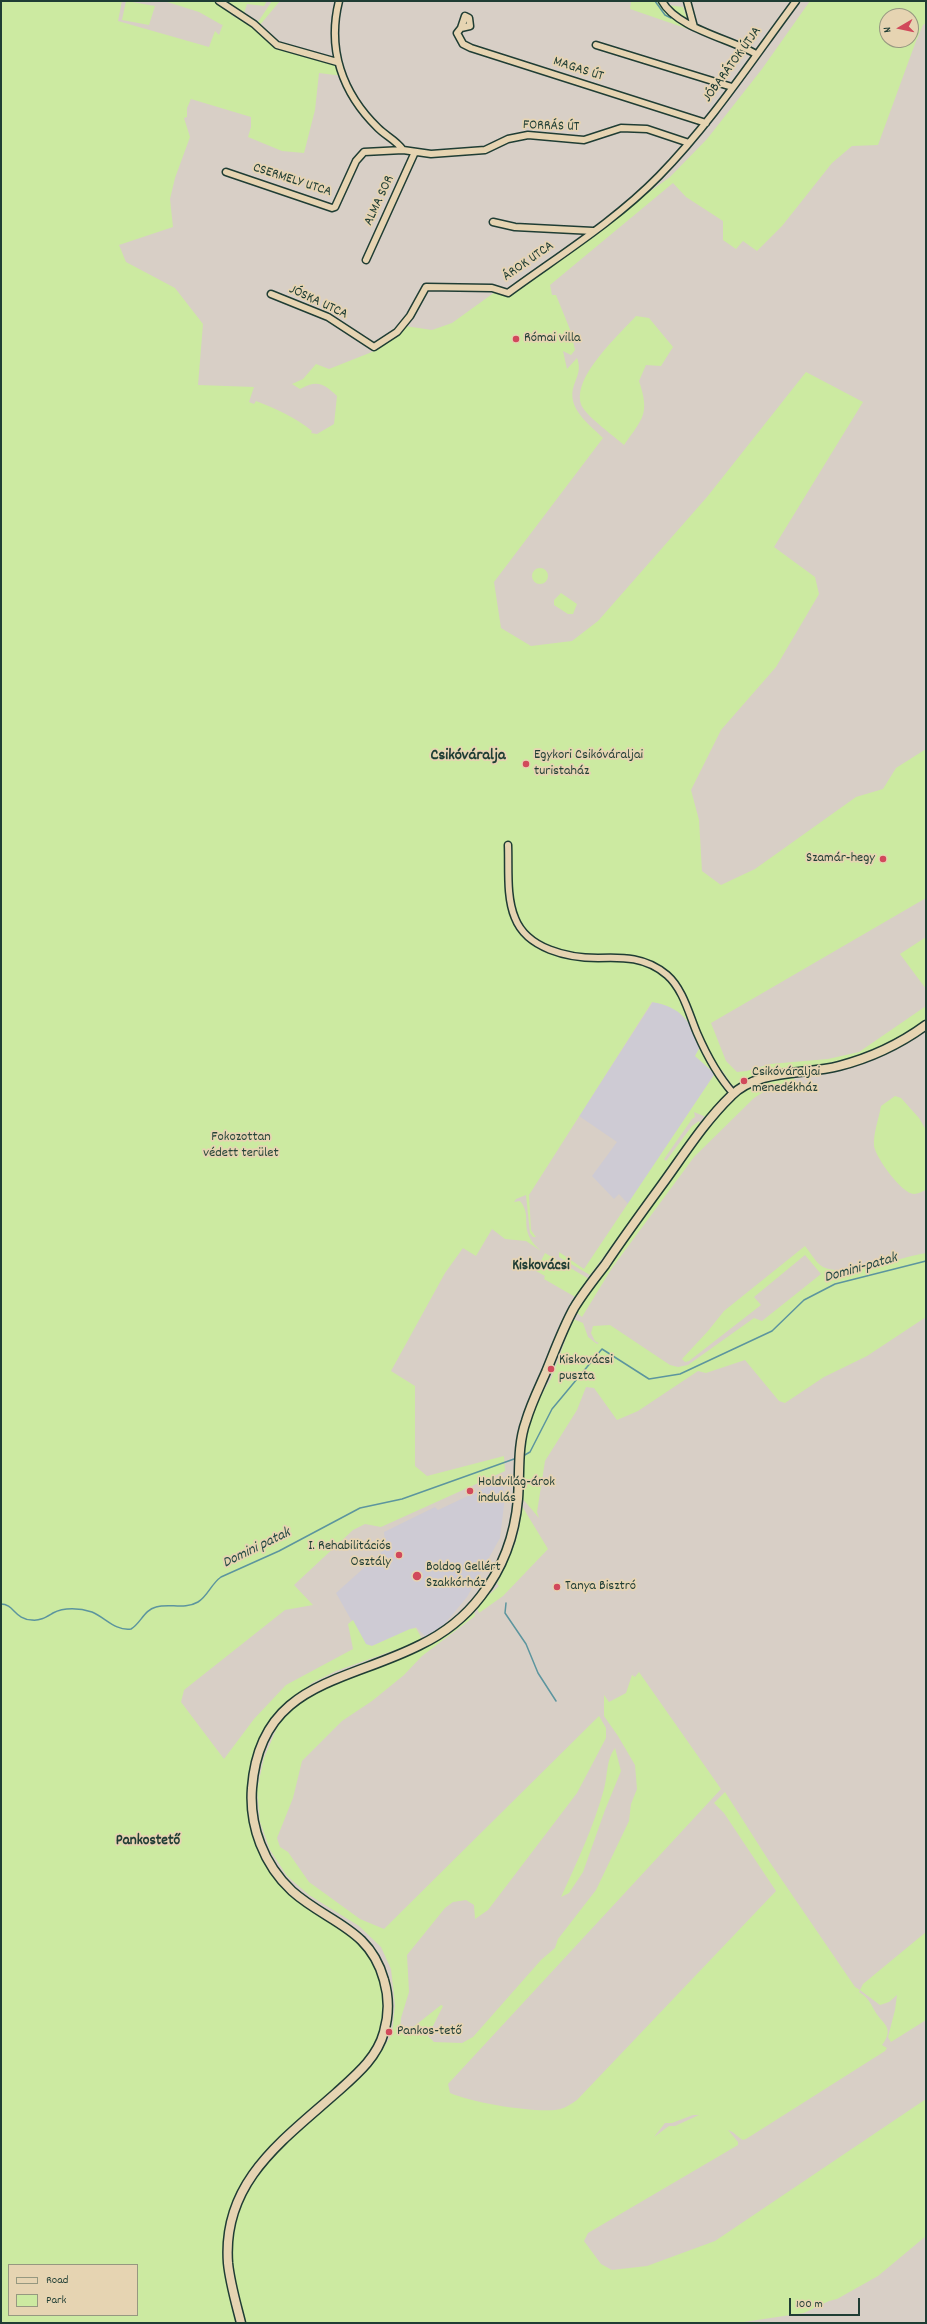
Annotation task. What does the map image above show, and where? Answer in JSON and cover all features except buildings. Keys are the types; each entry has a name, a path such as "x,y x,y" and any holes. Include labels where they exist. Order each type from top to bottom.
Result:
{"main road":[{"path":"241,2323 230,2274 228,2255 233,2216 244,2187 266,2156 358,2074 373,2056 385,2030 388,2009 384,1980 370,1948 353,1932 292,1891 274,1870 265,1855 255,1829 252,1800 255,1770 262,1746 276,1720 300,1697 329,1680 401,1654 428,1641 451,1626 479,1599 500,1566 512,1534 518,1499 520,1450 525,1422 570,1316 702,1130 733,1093 757,1080 832,1068 863,1059 903,1041 926,1025"}],"street":[{"path":"218,1 254,24 277,45 337,62"},
{"path":"339,1 334,45 337,62 359,106 378,128 398,143 403,150"},
{"path":"662,1 666,9 701,31 745,47 756,54"},
{"path":"686,1 694,27"},
{"name":"JÓBARÁTOK ÚTJA","path":"593,231 628,205 661,174 689,143 706,123 796,1"},
{"name":"MAGAS ÚT","path":"461,28 457,33 458,38 463,44 471,48 706,123"},
{"path":"596,44 732,86"},
{"name":"FORRÁS ÚT","path":"364,152 403,150 431,154 485,150 508,139 528,135 584,140 621,128 647,129 689,143"},
{"name":"CSERMELY UTCA","path":"226,172 332,208 335,207 356,161 364,152"},
{"name":"ALMA SOR","path":"366,260 415,152"},
{"path":"493,222 515,227 593,231"},
{"name":"ÁROK UTCA","path":"374,347 397,332 410,316 426,287 492,288 508,293 593,231"},
{"name":"JÓSKA UTCA","path":"271,294 328,317 374,347"},
{"path":"508,845 510,897 514,916 521,929 543,946 560,954 584,958 631,958 652,964 663,971 676,986 712,1065 733,1093"}],"shaded area":[{"path":"653,1002 666,1004 679,1012 693,1027 700,1047 695,1056 713,1072 714,1075 628,1204 619,1194 614,1199 592,1176 617,1142 579,1116"},
{"name":"Boldog Gellért Szakkórház","path":"502,1480 505,1497 500,1538 467,1597 442,1627 426,1637 416,1627 367,1648 336,1593 386,1548 384,1532 435,1507 438,1510"}],"green space":[{"name":"Fokozottan védett terület","path":"1,1 122,1 118,21 209,47 215,31 219,35 223,24 222,25 199,12 164,1 216,1 230,11 231,15 257,29 277,48 336,63 343,76 319,73 315,110 304,153 282,151 248,137 251,127 251,117 191,99 187,108 187,117 184,118 190,137 175,178 170,199 173,227 119,245 126,262 175,288 203,324 198,385 254,387 249,402 254,404 256,401 278,410 306,426 312,431 311,433 317,434 334,424 337,396 328,388 320,384 311,384 300,389 292,384 303,379 316,364 329,369 377,350 405,326 432,330 452,323 495,292 508,293 670,177 707,139 762,69 810,1 926,1 926,23 923,25 919,34 919,8 879,8 879,48 913,48 878,145 852,146 832,163 782,226 757,251 743,241 736,249 723,240 723,221 686,197 673,183 550,285 552,295 556,295 571,332 575,350 571,355 563,351 567,369 577,358 579,365 572,393 573,401 585,421 603,438 494,582 501,628 531,646 572,641 598,621 707,497 806,372 863,402 774,547 815,577 819,594 776,667 721,730 691,790 699,820 702,871 721,885 755,869 856,797 883,789 896,768 926,749 926,898 711,1023 726,1061 737,1072 747,1071 770,1064 828,1059 859,1052 926,1006 926,1019 894,1040 870,1051 833,1062 770,1071 747,1079 736,1086 732,1085 722,1070 717,1071 730,1090 706,1117 694,1112 695,1117 692,1119 664,1159 666,1161 692,1126 699,1121 701,1125 590,1275 559,1257 559,1252 584,1269 714,1075 713,1072 695,1056 700,1047 693,1030 684,1017 670,1007 652,1002 529,1195 531,1230 536,1237 533,1237 530,1233 526,1195 516,1199 514,1202 520,1201 524,1207 529,1236 533,1243 541,1251 526,1241 505,1239 492,1229 476,1256 463,1248 445,1273 391,1371 415,1386 415,1466 427,1476 504,1456 505,1471 381,1527 365,1524 353,1530 294,1585 313,1605 285,1610 184,1690 181,1702 224,1759 254,1719 286,1685 353,1649 348,1624 353,1620 366,1644 372,1646 410,1629 416,1628 421,1637 420,1641 336,1671 312,1683 281,1708 262,1739 253,1816 272,1865 299,1895 354,1931 383,1973 385,2020 366,2070 383,2049 392,2034 395,2005 391,1969 381,1947 359,1926 309,1895 287,1876 270,1850 260,1822 257,1790 264,1758 282,1716 306,1696 333,1681 419,1650 441,1637 474,1611 475,1616 422,1656 404,1675 372,1701 342,1721 302,1761 293,1798 277,1838 280,1847 288,1852 309,1882 360,1919 384,1929 599,1716 606,1728 606,1738 577,1793 488,1910 475,1919 474,1905 466,1900 453,1902 445,1908 407,1955 409,1992 401,2018 400,2029 412,2028 441,2005 443,2006 428,2036 434,2042 462,2043 473,2037 541,1960 555,1948 558,1939 596,1890 629,1821 631,1804 637,1789 635,1765 604,1716 604,1695 609,1702 626,1693 632,1675 635,1677 639,1672 721,1789 448,2084 450,2093 460,2097 487,2103 531,2110 555,2110 572,2104 776,1891 724,1813 714,1803 725,1792 769,1861 855,1987 860,1990 859,1992 867,1999 884,2023 888,2030 888,2034 882,2045 887,2048 885,2051 746,2139 743,2140 728,2130 738,2142 738,2145 588,2233 584,2241 601,2264 612,2270 647,2266 715,2241 926,2099 926,2236 878,2276 837,2299 829,2301 804,2313 737,2323 1,2323","holes":["693,2115 699,2115 675,2126 669,2126 654,2137 665,2123 672,2123"]},
{"path":"126,1 155,6 149,25 122,20"},
{"path":"224,1 267,1 264,6 247,4 244,13"},
{"path":"272,1 280,1 259,26 258,22"},
{"path":"631,1 667,1 667,5 683,7 691,30 630,9"},
{"path":"636,316 649,318 673,347 661,366 646,365 639,381 644,401 643,415 640,422 624,445 586,412 583,408 580,397 582,385 589,372 608,346"},
{"path":"537,568 543,568 548,573 546,582 543,584 537,584 532,579 532,573"},
{"path":"561,593 577,604 573,614 568,614 554,605 554,600"},
{"path":"926,937 926,989 900,954"},
{"path":"792,1076 796,1082 774,1085 754,1098 694,1157 612,1268 582,1317 577,1313 578,1307 725,1106 741,1093 756,1085"},
{"path":"895,1096 901,1098 919,1118 926,1130 926,1190 916,1194 903,1188 890,1174 879,1159 874,1146 875,1131 881,1106"},
{"path":"805,1246 820,1265 833,1270 846,1270 874,1266 926,1253 926,1317 867,1356 824,1377 785,1403 779,1401 745,1360 706,1373 698,1371 638,1411 617,1420 594,1388 586,1387 577,1410 545,1461 537,1512 539,1518 522,1498 524,1445 537,1402 551,1379 573,1319 583,1323 588,1337 597,1344 599,1343 595,1341 591,1333 593,1326 610,1325 670,1365 678,1367 688,1365 754,1318 762,1321 821,1274 805,1255 754,1297 761,1305 689,1361 685,1362 682,1359 724,1311"},
{"path":"545,1253 589,1279 577,1298 544,1279 545,1276 536,1271"},
{"path":"522,1506 548,1549 503,1596 479,1613 476,1606 499,1586 497,1584 515,1544 519,1530"},
{"path":"615,1748 621,1771 605,1810 583,1872 569,1893 561,1897 585,1844 595,1817 604,1789 610,1757"},
{"path":"926,1932 926,2020 891,2042 888,2037 897,1995 889,2002 880,2005 860,1990 863,1984"}],"waterway":[{"path":"655,1 665,15 671,18"},
{"name":"Domini-patak","path":"523,1456 530,1452 552,1409 602,1349 649,1379 680,1374 772,1331 804,1300 835,1284 926,1261"},
{"name":"Domini patak","path":"1,1604 9,1606 18,1615 26,1619 38,1620 57,1611 77,1609 92,1612 120,1628 131,1629 148,1611 161,1606 188,1606 198,1602 221,1577 279,1551 360,1508 402,1499 514,1459"},
{"path":"506,1603 505,1613 526,1644 538,1673 556,1701"}],"place":[{"name":"Római villa","path":"516,339"},
{"name":"Egykori Csikóváraljai turistaház","path":"526,764"},
{"name":"Szamár-hegy","path":"883,859"},
{"name":"Csikóváraljai menedékház","path":"744,1081"},
{"name":"Kiskovácsi puszta","path":"551,1369"},
{"name":"Holdvilág-árok indulás","path":"470,1491"},
{"name":"I. Rehabilitációs Osztály","path":"399,1555"},
{"name":"Boldog Gellért Szakkórház","path":"417,1576"},
{"name":"Tanya Bisztró","path":"557,1587"},
{"name":"Pankos-tető","path":"389,2032"}],"district":[{"name":"Csikóváralja","path":"468,757"},
{"name":"Kiskovácsi","path":"541,1267"},
{"name":"Pankostető","path":"148,1842"}]}
